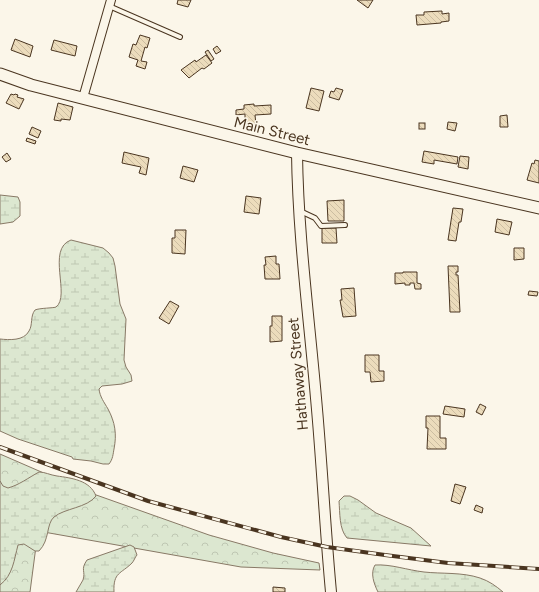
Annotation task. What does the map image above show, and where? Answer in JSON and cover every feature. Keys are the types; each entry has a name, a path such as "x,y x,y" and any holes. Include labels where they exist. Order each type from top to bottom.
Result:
{"main road":[{"name":"Main Street","path":"0,74 31,85 297,153 539,208"}],"street":[{"path":"83,98 110,3"},
{"name":"Hathaway Street","path":"297,153 297,181 331,592"}],"lane":[{"path":"110,3 180,37"},
{"path":"300,211 315,218 321,226 345,225"}],"green space":[{"path":"0,195 18,197 20,202 20,216 13,222 0,224"},
{"path":"71,240 103,248 113,258 120,304 126,319 124,360 131,375 132,381 122,384 102,386 99,389 115,428 113,456 109,464 73,459 72,457 18,439 0,431 0,339 8,340 24,337 30,329 33,312 35,310 56,307 60,301 61,293 59,262 60,253 64,245"},
{"path":"0,454 85,491 209,535 273,553 319,563 320,570 241,567 38,531 30,592 0,592"},
{"path":"39,472 85,483 96,496 82,506 54,517 50,524 45,542 39,551 35,551 24,544 18,545 14,562 8,577 0,585 0,481 3,486 8,488"},
{"path":"344,496 350,496 376,513 411,528 431,546 347,538 341,526 340,516 339,501"},
{"path":"130,545 134,547 137,555 132,563 116,577 114,592 76,592 83,580 83,568 87,560"},
{"path":"375,565 393,566 424,572 473,576 489,582 503,592 378,592 373,575"}],"building":[{"path":"178,0 191,0 188,7 177,4"},
{"path":"357,0 373,0 368,8"},
{"path":"442,11 442,14 449,13 449,21 417,25 416,15 424,15 424,12"},
{"path":"140,35 150,38 147,48 145,47 141,61 147,62 145,69 136,66 138,60 129,57 133,44 136,45"},
{"path":"15,39 33,46 30,57 11,50"},
{"path":"54,40 77,46 75,56 51,50"},
{"path":"217,46 221,51 216,54 213,49"},
{"path":"208,50 214,59 211,61 205,52"},
{"path":"206,55 212,63 204,69 202,68 189,78 181,70 195,60 196,62"},
{"path":"311,88 324,91 319,111 306,108"},
{"path":"336,88 343,90 339,100 329,97 331,91 334,92"},
{"path":"11,94 18,95 17,97 24,99 19,109 6,103"},
{"path":"58,103 73,107 70,120 54,120"},
{"path":"254,104 254,106 271,105 271,114 255,115 256,125 245,125 245,114 236,115 236,110 244,109 244,105"},
{"path":"507,115 508,127 500,127 500,116"},
{"path":"448,122 457,123 455,131 447,129"},
{"path":"419,123 425,123 425,129 419,129"},
{"path":"32,127 41,131 38,138 29,134"},
{"path":"27,138 36,141 35,144 26,141"},
{"path":"424,151 458,157 457,164 434,160 434,164 422,162"},
{"path":"124,152 149,158 146,175 139,173 141,167 122,163"},
{"path":"7,153 11,159 6,162 2,157"},
{"path":"460,156 469,157 468,169 458,167"},
{"path":"535,160 539,161 539,183 527,180 532,163 534,164"},
{"path":"183,166 198,170 194,182 180,178"},
{"path":"246,196 261,198 259,214 244,212"},
{"path":"344,200 344,221 328,221 327,201"},
{"path":"453,208 463,209 456,241 448,240"},
{"path":"497,219 512,222 509,235 495,232"},
{"path":"322,228 336,228 337,243 322,243"},
{"path":"175,230 186,230 185,254 172,253 172,238 175,238"},
{"path":"514,248 524,248 524,259 514,260"},
{"path":"276,256 276,264 279,264 280,279 265,279 265,257"},
{"path":"448,266 458,266 458,272 456,272 456,275 458,275 460,312 450,312"},
{"path":"417,272 417,283 421,284 421,289 415,289 414,283 410,283 410,285 405,285 405,283 395,284 395,273"},
{"path":"354,288 356,316 343,317 340,300 342,300 341,289"},
{"path":"529,291 538,292 537,296 528,295"},
{"path":"170,301 179,306 169,324 159,318"},
{"path":"272,316 282,316 282,341 270,342 270,326 272,326"},
{"path":"365,355 379,355 379,371 384,371 384,381 371,382 370,372 365,372"},
{"path":"480,404 486,407 482,415 476,412"},
{"path":"445,406 465,409 464,417 443,414"},
{"path":"426,416 440,416 440,438 446,438 446,449 427,449 428,428 426,428"},
{"path":"455,484 466,487 460,504 451,501"},
{"path":"476,505 483,508 482,513 474,510"},
{"path":"273,587 285,588 285,592 273,592"}],"railway":[{"path":"0,447 148,501 281,537 327,547 448,563 539,569"}]}
